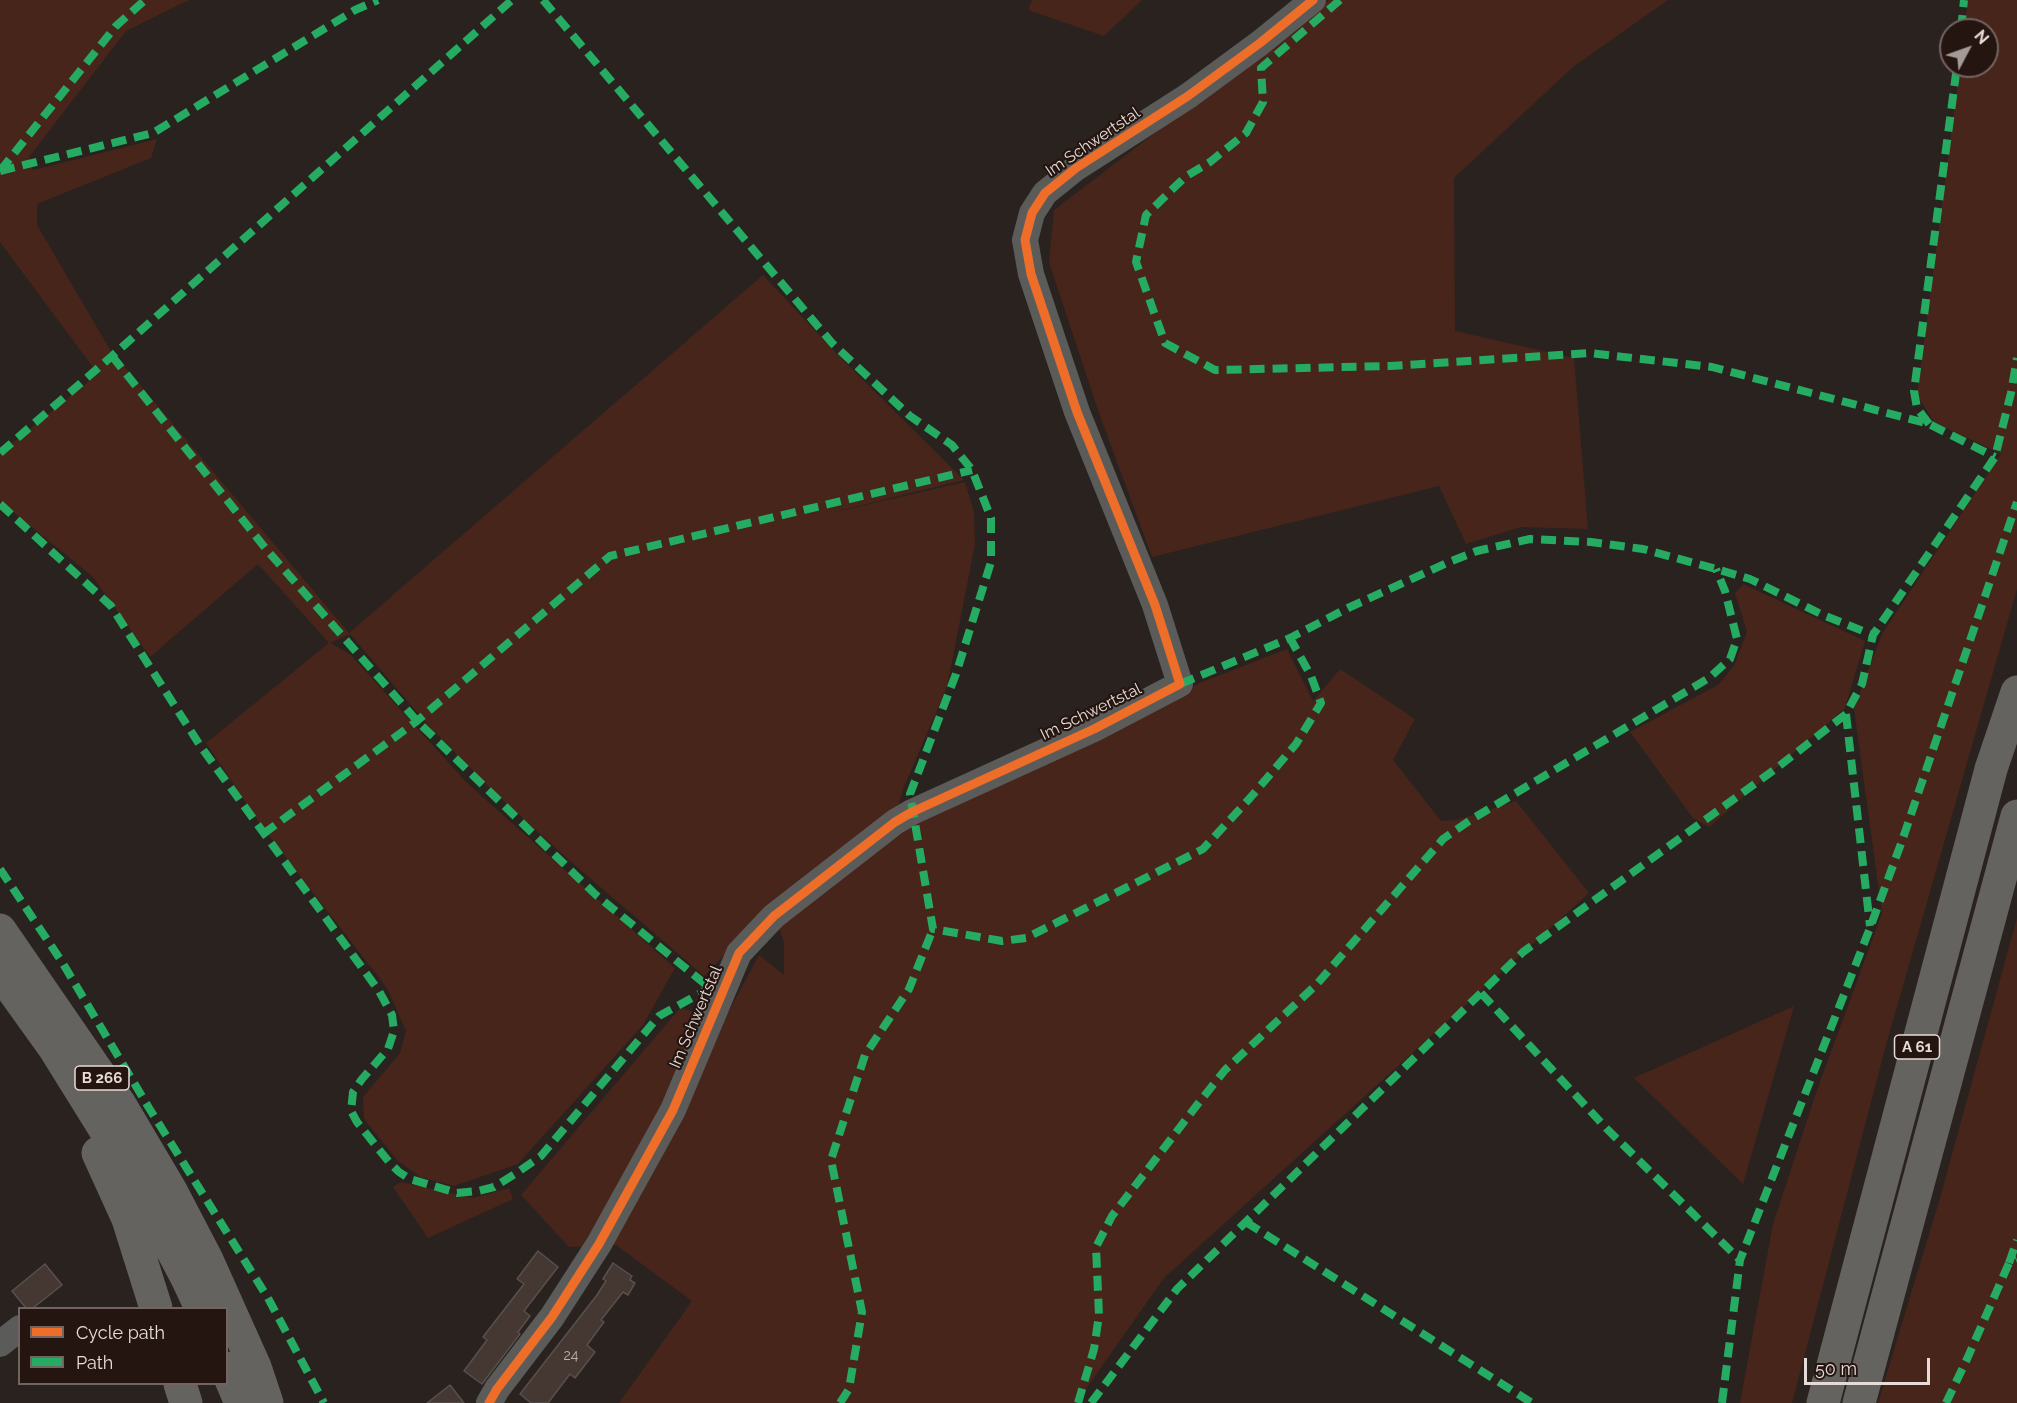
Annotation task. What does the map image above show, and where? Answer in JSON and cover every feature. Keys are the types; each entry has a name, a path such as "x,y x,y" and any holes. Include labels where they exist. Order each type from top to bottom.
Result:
{"highway":[{"name":"A 61","path":"1823,1403 1991,769 2017,692"},
{"name":"A 61","path":"1860,1403 2017,816"},
{"name":"B 266","path":"0,930 119,1103 171,1191 207,1260 255,1367 267,1403"},
{"name":"B 266","path":"0,972 55,1049 129,1168 201,1307"},
{"name":"B 266","path":"55,1049 72,1101 128,1219 156,1307"},
{"path":"228,1373 241,1403"},
{"path":"181,1385 186,1403"}],"street":[{"name":"Im Schwertstal","path":"489,1403 497,1389 552,1317 599,1244 673,1110 739,953 774,916 895,822 912,812 1094,729 1180,684 1155,605 1077,412 1031,274 1025,240 1032,213 1045,193 1076,168 1188,96 1260,44 1313,0"},
{"path":"0,1344 18,1330"}],"shaded area":[{"path":"0,0 189,0 126,31 29,157 33,170 157,139 151,158 37,204 37,225 109,348 349,633 763,275 837,354 964,480 822,515 965,482 974,512 975,544 947,687 903,789 898,807 779,900 704,976 495,793 427,724 350,634 330,643 351,655 467,783 675,968 643,1025 518,1164 454,1186 420,1177 397,1160 364,1119 363,1097 400,1053 406,1031 387,988 263,828 206,743 329,643 258,564 150,657 93,577 0,501 0,453 98,374 0,242"},
{"path":"1032,0 1142,0 1104,36 1028,10"},
{"path":"1329,0 1668,0 1573,67 1454,178 1455,331 1574,358 1588,529 1521,527 1466,544 1439,486 1152,557 1099,413 1049,262 1054,210"},
{"path":"1968,0 2017,0 2017,589 1886,1045 1792,1403 1740,1403 1773,1224 1817,1090 1882,913 1854,709 1882,634 2001,454 1934,422 1917,395 1958,78 1999,78 1999,18 1966,18"},
{"path":"1743,584 1865,641 1845,708 1709,827 1693,818 1630,732 1718,685 1734,666 1747,632 1735,593"},
{"path":"1287,649 1313,701 1340,669 1415,719 1393,760 1441,821 1457,820 1516,801 1589,893 1164,1278 1076,1403 619,1403 692,1301 616,1245 569,1247 521,1195 680,1008 707,1015 726,1016 759,955 784,975 784,942 777,922 920,821 1197,684"},
{"path":"2017,918 2017,1403 1878,1403 1940,1198"},
{"path":"1794,1006 1743,1184 1634,1078"},
{"path":"401,1182 473,1198 509,1188 513,1199 428,1238 393,1187"}],"building":[{"path":"538,1251 558,1267 524,1311 530,1316 518,1332 520,1334 482,1384 464,1371 487,1340 483,1337 524,1284 517,1279"},
{"path":"613,1263 632,1276 630,1280 635,1283 628,1295 623,1292 601,1320 604,1322 587,1345 595,1352 575,1378 570,1374 548,1403 531,1403 520,1394 597,1295"},
{"path":"45,1264 62,1285 34,1307 25,1307 12,1291"},
{"path":"450,1385 464,1403 427,1403"}],"marked path":[{"path":"0,171 116,26 145,0"},
{"path":"0,171 153,133 355,10 378,0"},
{"path":"0,453 512,0"},
{"path":"543,0 832,343 910,416 952,445 972,470 991,518 991,562 956,674 910,794 933,929 1002,941 1026,938 1203,849 1296,744 1321,703 1311,676 1290,638"},
{"path":"1340,0 1261,68 1263,102 1246,133 1210,162 1185,177 1146,215 1136,262 1165,343 1215,370 1390,366 1589,353 1712,367 1929,424 1995,457"},
{"path":"1962,18 1964,0"},
{"path":"1929,424 1917,408 1914,391 1955,78"},
{"path":"112,356 266,549 417,721 596,895 710,988"},
{"path":"1091,1403 1177,1289 1523,952 1778,767 1846,714 1862,684 1873,635 1995,457 2017,358"},
{"path":"263,834 417,721 610,556 972,470"},
{"path":"1722,1403 1740,1260 1902,841 2017,502"},
{"path":"0,504 111,606 201,747 379,991 392,1015 394,1031 388,1049 353,1092 351,1111 357,1122 399,1172 410,1179 457,1193 494,1187 541,1156 659,1016 710,988 722,992"},
{"path":"1180,684 1290,638 1348,608 1449,562 1477,551 1530,539 1591,542 1643,549 1716,569 1750,579 1823,615 1873,635"},
{"path":"1078,1403 1094,1349 1099,1315 1096,1247 1112,1216 1225,1070 1316,985 1443,839 1472,819 1709,678 1730,659 1737,639 1725,591 1716,569"},
{"path":"1846,714 1870,926"},
{"path":"0,869 62,962 149,1108 268,1298 324,1403"},
{"path":"840,1403 849,1389 862,1312 831,1160 865,1055 909,989 933,929"},
{"path":"1481,993 1607,1129 1740,1260"},
{"path":"1246,1222 1532,1403"},
{"path":"2009,1263 2017,1240"},
{"path":"1946,1403 2009,1263 2017,1260"}],"cycle path":[{"path":"489,1403 497,1389 552,1317 599,1244 673,1110 739,953 774,916 895,822 912,812 1094,729 1180,684 1155,605 1077,412 1031,274 1025,240 1032,213 1045,193 1076,168 1188,96 1260,43 1313,0"}]}
